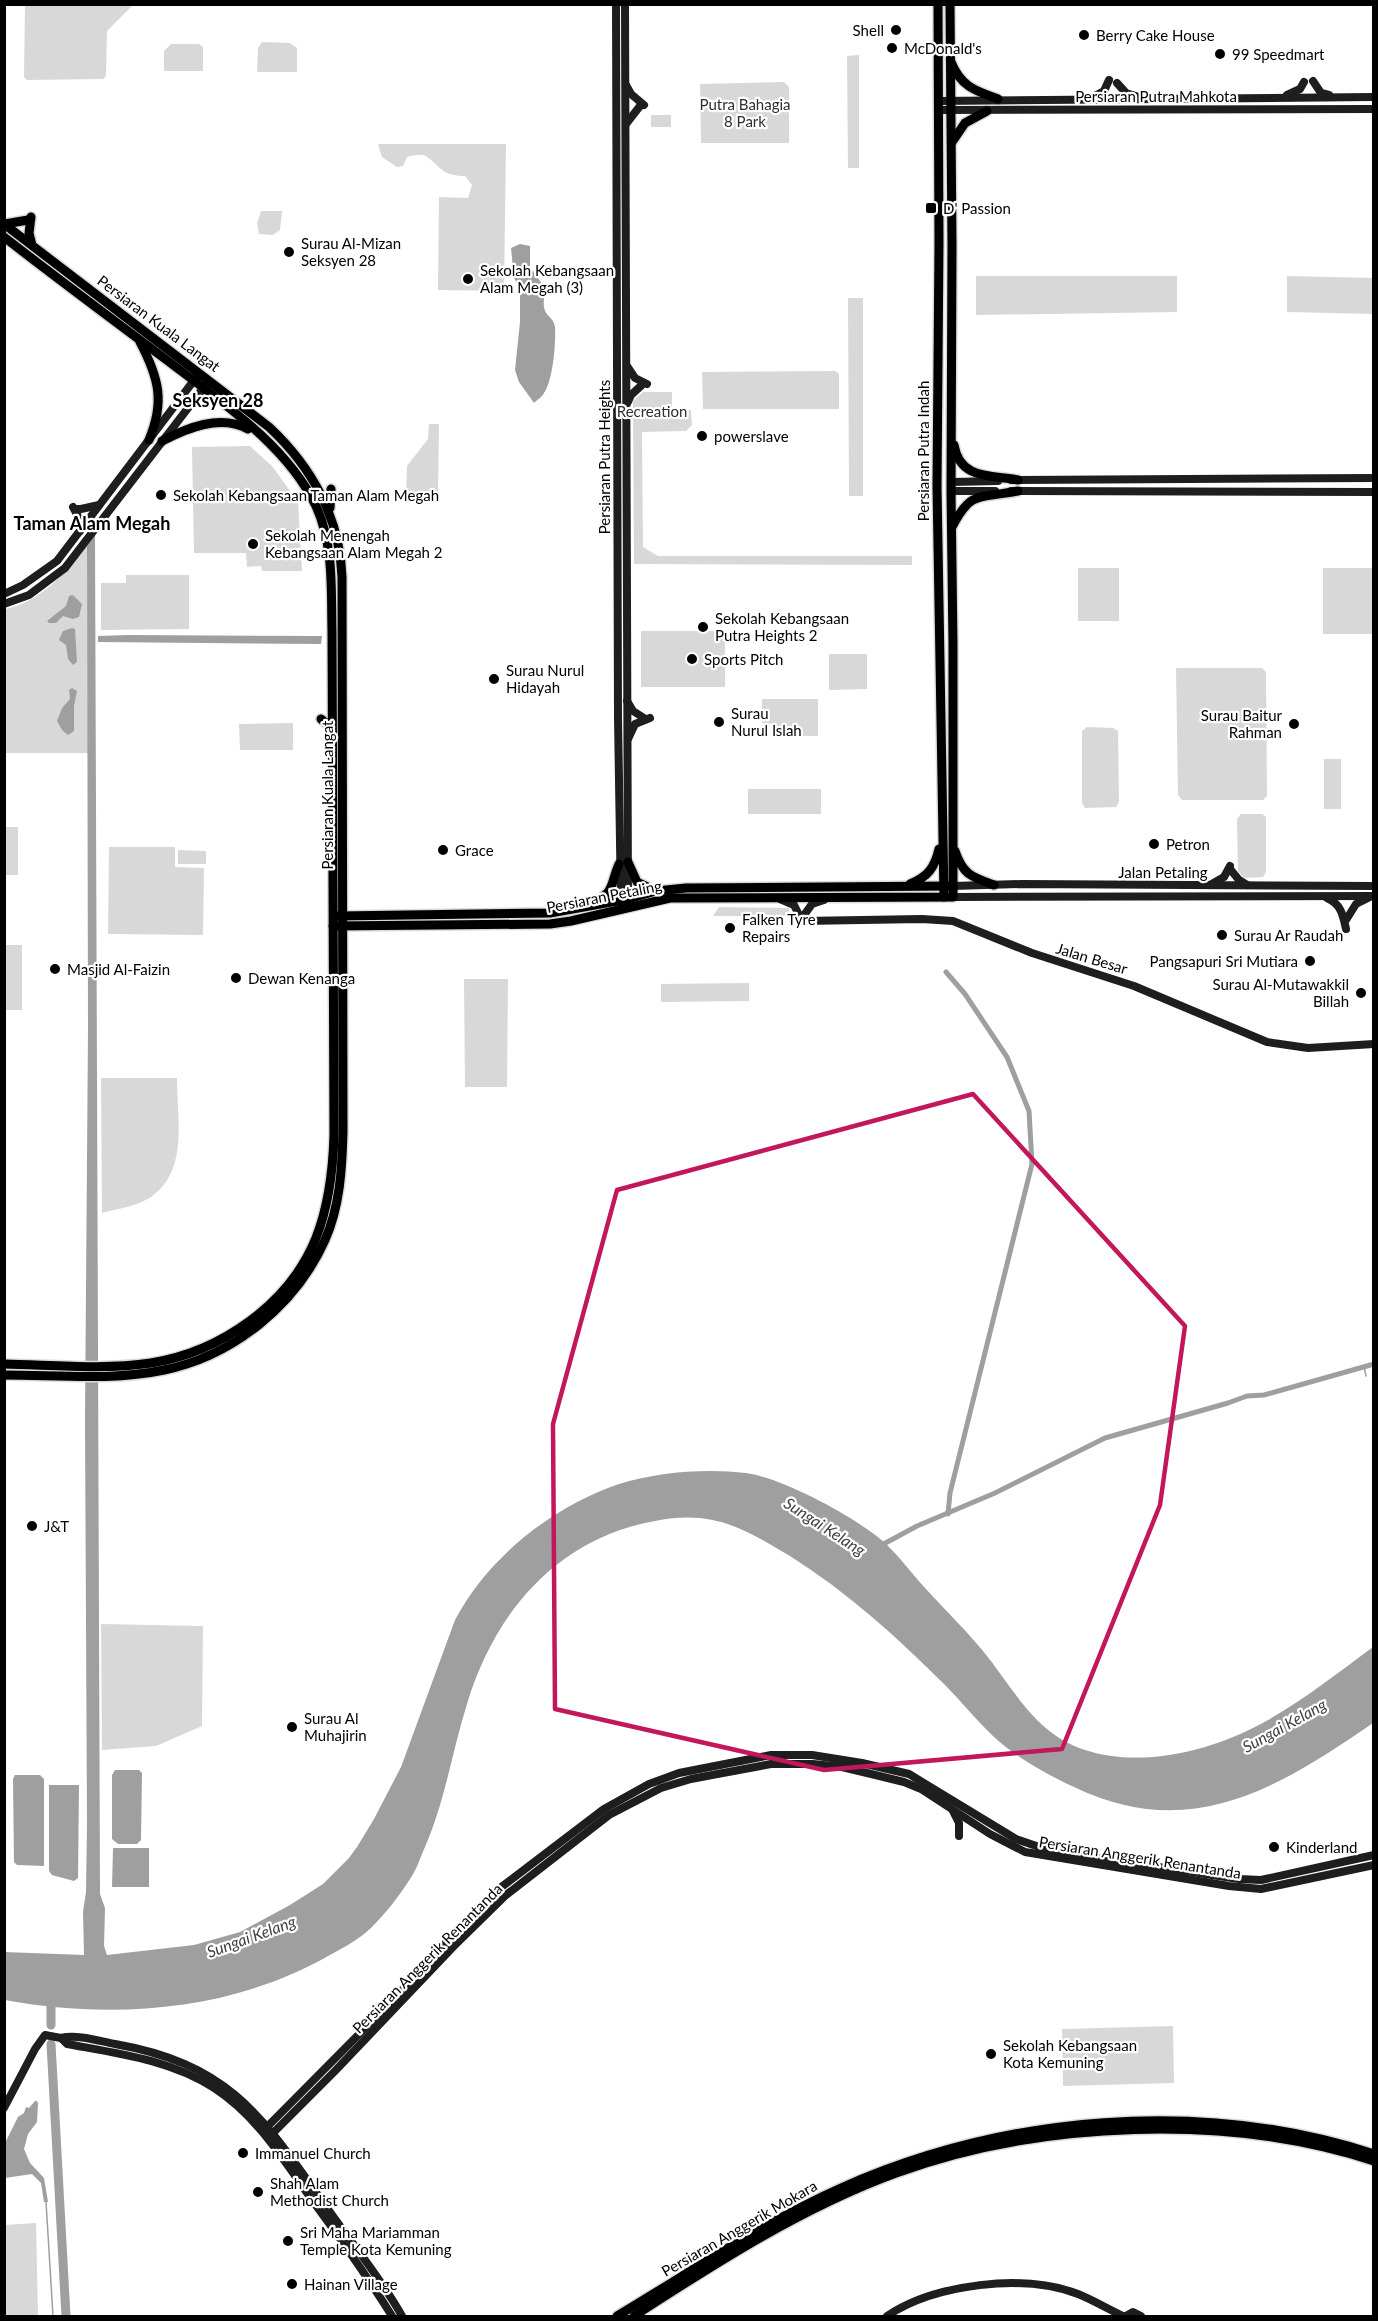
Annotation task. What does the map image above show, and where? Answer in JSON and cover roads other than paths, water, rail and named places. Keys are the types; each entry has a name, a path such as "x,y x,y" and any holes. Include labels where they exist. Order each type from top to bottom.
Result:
{"main road":[{"name":"Persiaran Putra Heights","path":"616,4 624,904"},
{"name":"Persiaran Putra Heights","path":"623,863 627,741 625,4"},
{"name":"Persiaran Putra Indah","path":"938,4 938,536 942,840 948,891"},
{"name":"Persiaran Putra Indah","path":"948,891 953,840 953,586 949,486 951,428 950,4"},
{"path":"950,60 954,69 969,87 998,99"},
{"path":"1281,98 1300,89 1309,81 1321,93 1338,97"},
{"path":"624,130 628,119 642,105 631,94 625,82"},
{"path":"1087,99 1101,94 1113,82 1126,93 1141,99"},
{"name":"Persiaran Putra Mahkota","path":"938,106 998,99 1113,101 1374,97"},
{"path":"1275,109 1308,99 1345,109"},
{"path":"1083,110 1113,101 1140,107 1142,110"},
{"name":"Persiaran Putra Mahkota","path":"951,105 987,111 1374,109"},
{"path":"951,146 965,123 987,111"},
{"path":"5,224 30,218 29,233 32,245"},
{"name":"Persiaran Kuala Langat","path":"5,224 210,380 280,437 299,458 314,480 329,490 330,514 340,550 342,577 342,892 337,921 342,945 338,1086"},
{"path":"4,235 18,235 19,243 34,261"},
{"name":"Persiaran Kuala Langat","path":"4,235 34,261 203,388 268,442 292,469 316,507 322,522 330,561 338,1086 342,1160 336,1202 325,1240 294,1289 267,1318 213,1355 164,1371 81,1371"},
{"path":"139,339 158,387 159,408 149,440"},
{"path":"626,363 635,378 645,384 631,395 626,408"},
{"path":"4,594 23,585 57,561 200,373"},
{"path":"4,604 29,595 65,568 210,380"},
{"path":"162,441 189,428 210,423 244,427 258,434"},
{"path":"951,428 958,457 970,470 982,477 1018,480 1355,480 1374,478"},
{"path":"938,445 942,477 949,486 1018,491 1372,492 1371,484 1355,480"},
{"path":"938,536 941,497 949,486 1018,480"},
{"path":"1101,480 1102,486 1113,491"},
{"path":"303,487 329,490 322,522"},
{"path":"951,527 962,508 973,499 982,495 1003,495 1018,491"},
{"path":"80,532 79,516 75,508 99,505"},
{"path":"939,585 943,594 943,608 947,612 950,609 953,586"},
{"path":"941,642 944,623 947,621 950,625 953,645"},
{"path":"626,698 628,706 647,718 633,727 627,741"},
{"path":"332,706 331,711 322,719 328,725 332,736"},
{"path":"905,886 922,879 932,870 942,840"},
{"path":"953,840 958,859 965,871 976,879 994,885"},
{"path":"585,907 600,899 612,887 623,863 637,882 656,891"},
{"path":"1207,886 1224,877 1230,867 1241,882 1249,886"},
{"name":"Jalan Petaling","path":"948,891 994,885 1374,886"},
{"name":"Persiaran Petaling","path":"337,921 375,926 550,924 624,904 656,891 686,888 905,886 948,891"},
{"name":"Persiaran Petaling","path":"337,921 365,915 550,913 670,898 831,898 948,891"},
{"name":"Jalan Petaling","path":"948,891 1374,896"},
{"path":"342,892 348,904 365,915"},
{"path":"1323,896 1338,904 1346,924 1356,904 1374,896"},
{"path":"779,899 794,905 802,918 816,901 831,898"},
{"name":"Jalan Besar","path":"802,918 802,921 922,919 953,921 1032,953 1134,986 1267,1042 1308,1048 1374,1044"},
{"path":"342,945 352,933 375,926"},
{"path":"4,1364 81,1371"},
{"path":"4,1374 81,1371"},
{"name":"Persiaran Anggerik Renantanda","path":"284,2117 477,1909 500,1888 573,1831 628,1794 679,1773 736,1761 834,1757 909,1774 1016,1839 1051,1851 1253,1880 1374,1856"},
{"name":"Persiaran Anggerik Renantanda","path":"284,2117 506,1895 609,1815 661,1788 691,1779 785,1759 842,1767 904,1782 921,1789 950,1806 980,1829 1025,1852 1251,1889 1273,1887 1374,1865"},
{"path":"950,1806 958,1819 959,1836 969,1828 980,1829"},
{"path":"477,1909 484,1916"},
{"path":"4,2108 35,2049 45,2035 120,2045 179,2061 208,2074 247,2104 271,2118 284,2117"},
{"path":"65,2037 66,2043 163,2065 194,2077 230,2099 283,2147 402,2316"},
{"path":"247,2104 392,2316"},
{"path":"268,2132 284,2117"},
{"path":"283,2147 281,2133 284,2117"},
{"name":"Persiaran Anggerik Mokara","path":"617,2316 767,2226 839,2189 913,2160 1016,2133 1078,2124 1190,2122 1271,2131 1374,2154"},
{"name":"Persiaran Anggerik Mokara","path":"634,2316 788,2223 843,2196 898,2172 1018,2140 1079,2132 1190,2130 1266,2138 1352,2154 1374,2161"},
{"path":"887,2316 916,2302 944,2293 986,2285 1014,2283 1045,2285 1077,2294 1124,2316 1132,2312 1141,2316"}],"water":[{"path":"520,244 530,246 530,267 545,288 545,310 555,327 550,379 543,394 534,403 519,382 515,370 520,322 520,288 514,278 511,248"},
{"name":"Sungai Kelang","path":"95,535 100,1894 105,1908 104,1946 107,1955 194,1945 240,1932 323,1884 349,1858 374,1819 401,1767 455,1620 485,1575 524,1537 570,1506 619,1484 665,1474 698,1471 746,1473 761,1476 819,1500 857,1522 896,1554 976,1643 1039,1722 1068,1743 1085,1750 1131,1758 1155,1757 1203,1748 1226,1740 1282,1712 1373,1647 1373,1723 1302,1769 1267,1787 1231,1801 1194,1809 1156,1810 1116,1803 1063,1782 1011,1751 890,1633 832,1585 790,1556 755,1536 724,1523 690,1518 671,1518 650,1522 616,1532 585,1546 557,1564 533,1586 512,1612 494,1640 479,1671 467,1704 438,1812 417,1867 392,1904 362,1935 340,1950 291,1975 252,1989 212,1999 171,2006 129,2009 87,2009 5,2000 4,1952 84,1955 83,1912 86,1892 87,1824 85,1420 88,1029 87,546"},
{"path":"73,595 82,604 79,617 73,619 63,616 56,623 49,623 47,621 66,606 69,596"},
{"path":"75,629 77,662 73,665 68,659 66,645 59,640 63,631"},
{"path":"98,636 322,636 321,644 98,642"},
{"path":"72,688 77,691 74,706 74,731 68,735 57,721 62,708 70,699 69,690"},
{"path":"115,1770 139,1770 142,1773 141,1840 137,1844 118,1844 112,1839 112,1775"},
{"path":"15,1775 40,1775 44,1779 44,1866 17,1865 14,1862 13,1779"},
{"path":"49,1785 79,1785 78,1878 74,1881 52,1875 49,1871"},
{"path":"113,1848 149,1848 149,1887 112,1887"},
{"path":"35,2101 38,2103 37,2122 28,2134 24,2149 30,2163 44,2178 48,2202 44,2202 41,2183 32,2174 5,2178 5,2143 18,2117"}],"waterway":[{"path":"946,972 965,994 1007,1057 1029,1111 1032,1164 950,1493 948,1514"},
{"path":"880,1546 917,1526 995,1493 1105,1438 1247,1396 1264,1395 1374,1364"},
{"path":"1364,1366 1366,1376"},
{"path":"51,1997 51,2025"},
{"path":"51,2044 66,2316"},
{"path":"46,2202 53,2316"}],"place":[{"name":"Shell","path":"896,30"},
{"name":"Berry Cake House","path":"1084,35"},
{"name":"McDonald's","path":"892,48"},
{"name":"99 Speedmart","path":"1220,54"},
{"name":"D' Passion","path":"931,208"},
{"name":"Surau Al-Mizan Seksyen 28","path":"289,252"},
{"name":"Sekolah Kebangsaan Alam Megah (3)","path":"468,279"},
{"name":"powerslave","path":"702,436"},
{"name":"Sekolah Kebangsaan Taman Alam Megah","path":"161,495"},
{"name":"Sekolah Menengah Kebangsaan Alam Megah 2","path":"253,544"},
{"name":"Sekolah Kebangsaan Putra Heights 2","path":"703,627"},
{"name":"Sports Pitch","path":"692,659"},
{"name":"Surau Nurul Hidayah","path":"494,679"},
{"name":"Surau Nurul Islah","path":"719,722"},
{"name":"Surau Baitur Rahman","path":"1294,724"},
{"name":"Petron","path":"1154,844"},
{"name":"Grace","path":"443,850"},
{"name":"Falken Tyre Repairs","path":"730,928"},
{"name":"Surau Ar Raudah","path":"1222,935"},
{"name":"Pangsapuri Sri Mutiara","path":"1310,961"},
{"name":"Masjid Al-Faizin","path":"55,969"},
{"name":"Dewan Kenanga","path":"236,978"},
{"name":"Surau Al-Mutawakkil Billah","path":"1361,993"},
{"name":"J&T","path":"32,1526"},
{"name":"Surau Al Muhajirin","path":"292,1727"},
{"name":"Kinderland","path":"1274,1847"},
{"name":"Sekolah Kebangsaan Kota Kemuning","path":"991,2054"},
{"name":"Immanuel Church","path":"243,2153"},
{"name":"Shah Alam Methodist Church","path":"258,2192"},
{"name":"Sri Maha Mariamman Temple Kota Kemuning","path":"288,2241"},
{"name":"Hainan Village","path":"292,2284"}],"district":[{"name":"Seksyen 28","path":"218,400"},
{"name":"Taman Alam Megah","path":"92,523"}],"park label":[{"name":"Putra Bahagia 8 Park","path":"745,112"},
{"name":"Recreation","path":"652,411"}]}
